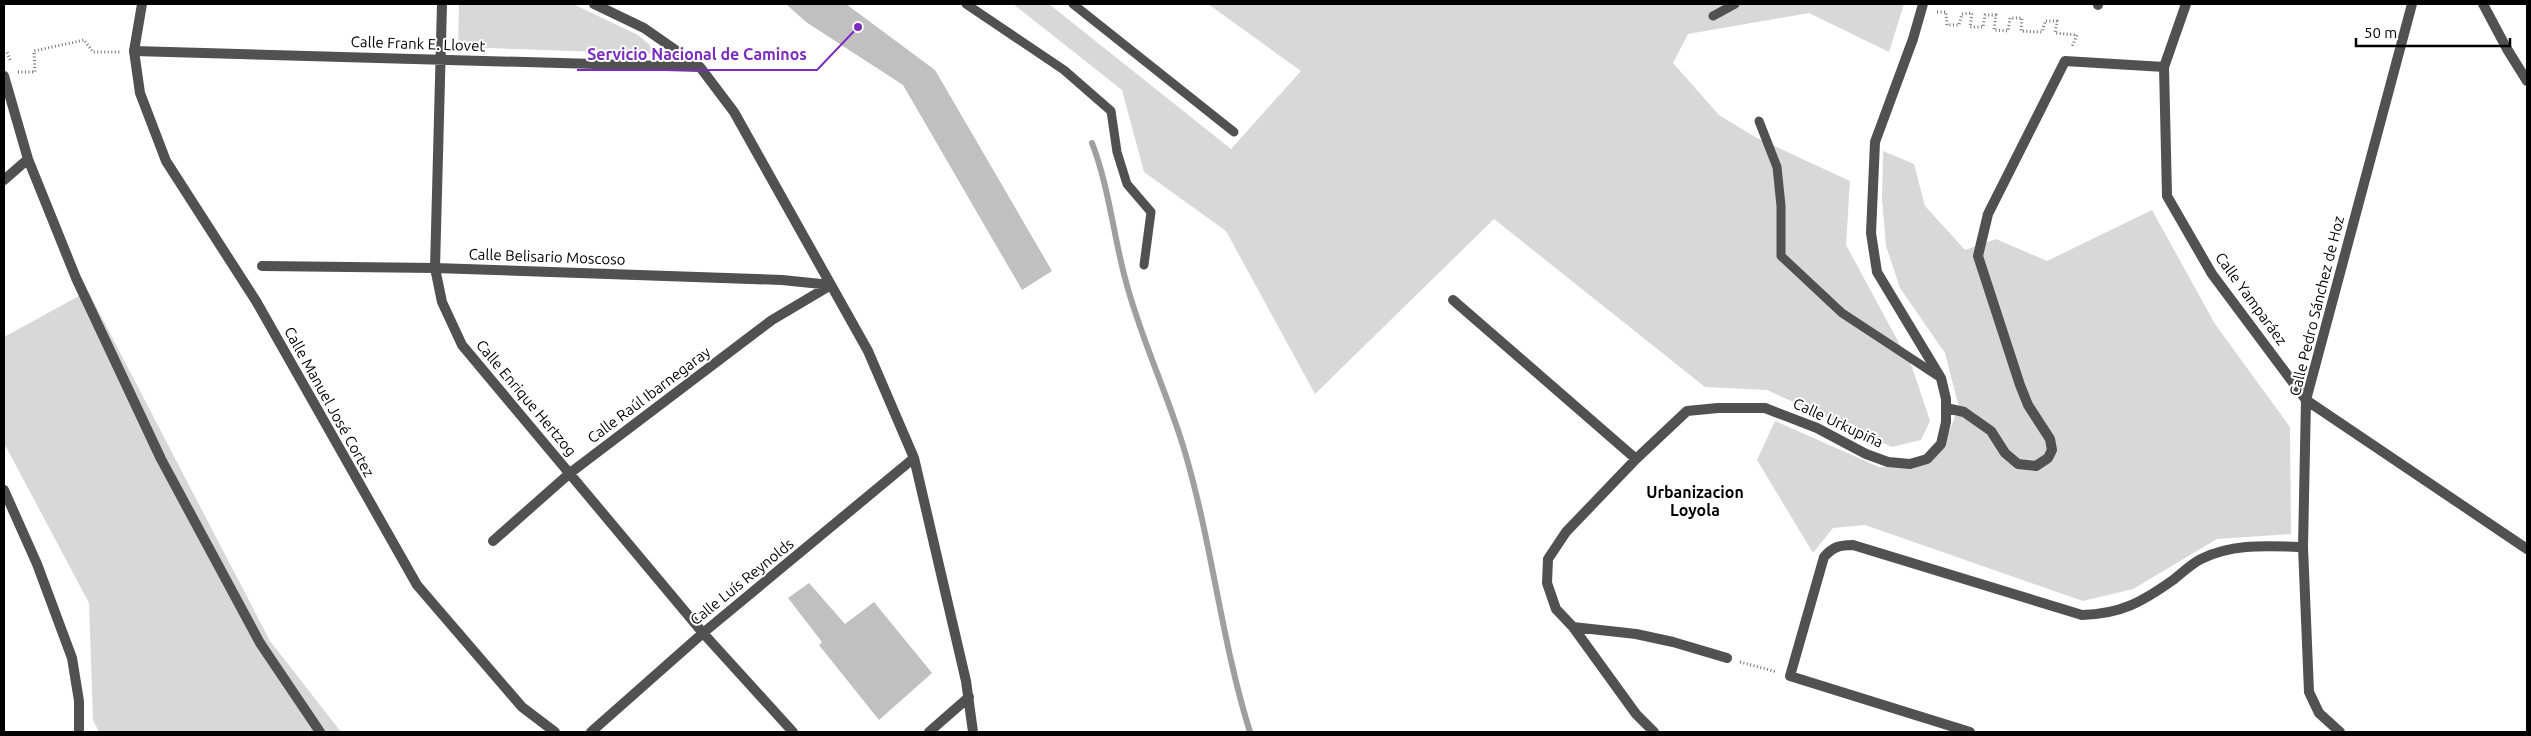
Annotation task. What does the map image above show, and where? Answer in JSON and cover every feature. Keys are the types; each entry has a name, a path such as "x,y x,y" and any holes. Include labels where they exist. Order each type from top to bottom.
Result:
{"street":[{"name":"Calle Manuel José Cortez","path":"142,4 134,51 140,93 166,161 256,302 417,585 522,707 555,732"},
{"name":"Calle Enrique Hertzog","path":"442,4 435,268 442,302 462,345 703,633 793,732"},
{"path":"594,4 644,28 700,67 734,112 868,351 914,458 968,697 973,732"},
{"path":"1946,408 1964,412 1991,431 2005,454 2018,464 2036,466 2048,458 2052,450 2050,439 2028,405 1978,256 1988,214 2065,61 2164,67 2186,4"},
{"name":"Calle Pedro Sánchez de Hoz","path":"2340,732 2320,713 2309,692 2303,547 2306,400 2412,4"},
{"path":"2483,4 2507,49 2527,80"},
{"name":"Calle Urkupiña","path":"1654,732 1636,714 1573,628 1556,609 1547,583 1548,559 1566,532 1636,459 1687,411 1718,408 1765,408 1817,428 1866,454 1888,462 1910,464 1927,459 1941,444 1946,422 1946,408 1941,378 1877,272 1871,233 1875,142 1922,8"},
{"name":"Calle Frank E. Llovet","path":"134,51 700,67"},
{"name":"Calle Yamparáez","path":"2164,67 2167,196 2212,274 2306,400 2527,549"},
{"path":"4,76 28,159 76,278 161,459 260,643 320,732"},
{"path":"4,180 28,159"},
{"name":"Calle Belisario Moscoso","path":"262,266 435,268 782,280 831,285"},
{"name":"Calle Raúl Ibarnegaray","path":"493,541 570,473 772,320 831,285"},
{"path":"1453,300 1636,459"},
{"name":"Calle Luís Reynolds","path":"591,732 703,633 914,458"},
{"path":"4,490 37,564 72,658 79,701 80,732"},
{"path":"1970,732 1790,676 1824,557 1832,548 1840,545 1853,545 2082,615 2107,615 2124,609 2157,591 2200,560 2225,550 2272,546 2303,547"},
{"path":"1573,628 1636,634 1673,642 1727,658"},
{"path":"929,732 968,697"}],"lane":[{"path":"966,4 1064,70 1111,111 1117,152 1127,184 1151,212 1144,265"},
{"path":"1073,4 1234,132"},
{"path":"1714,16 1735,4"},
{"path":"1759,121 1777,167 1781,206 1782,256 1842,313 1941,378"}],"path":[{"path":"1922,8 1946,12 1947,25 1958,25 1962,14 1972,13 1970,27 1983,27 1985,15 1996,15 1994,30 2008,31 2010,18 2022,18 2021,31 2042,32 2045,21 2057,21 2055,33 2077,35 2065,61"},
{"path":"4,52 7,52 16,72 35,72 34,51 84,40 93,52 134,51"},
{"path":"1727,658 1790,676"}],"shaded area":[{"path":"459,4 573,4 638,35 650,45 653,54 458,47"},
{"path":"1013,4 1049,4 1231,149 1301,71 1208,4 1904,4 1889,52 1809,13 1688,34 1673,63 1719,115 1755,137 1850,181 1846,245 1912,367 1930,421 1921,440 1892,447 1767,390 1705,387 1494,219 1315,394 1226,231 1144,172 1122,90"},
{"path":"1883,151 1914,164 1925,206 1965,250 1996,239 2047,261 2152,210 2215,324 2290,427 2291,534 2217,539 2133,589 2083,601 1865,525 1833,528 1813,553 1757,460 1775,421 1879,467 1903,467 1943,446 1959,407 1945,353 1900,288 1886,246 1882,200"},
{"path":"88,291 270,641 341,732 99,732 93,720 89,603 4,443 4,337"}],"building":[{"path":"786,4 846,4 935,70 1052,271 1022,290 903,85 806,22"},
{"path":"809,583 845,624 874,602 932,673 879,720 819,645 822,642 788,598"}],"waterway":[{"path":"1092,143 1103,176 1131,300 1177,428 1194,484 1231,662 1250,732"}],"place":[{"name":"Servicio Nacional de Caminos","path":"858,27"}],"district":[{"name":"Urbanizacion Loyola","path":"1695,501"}]}
